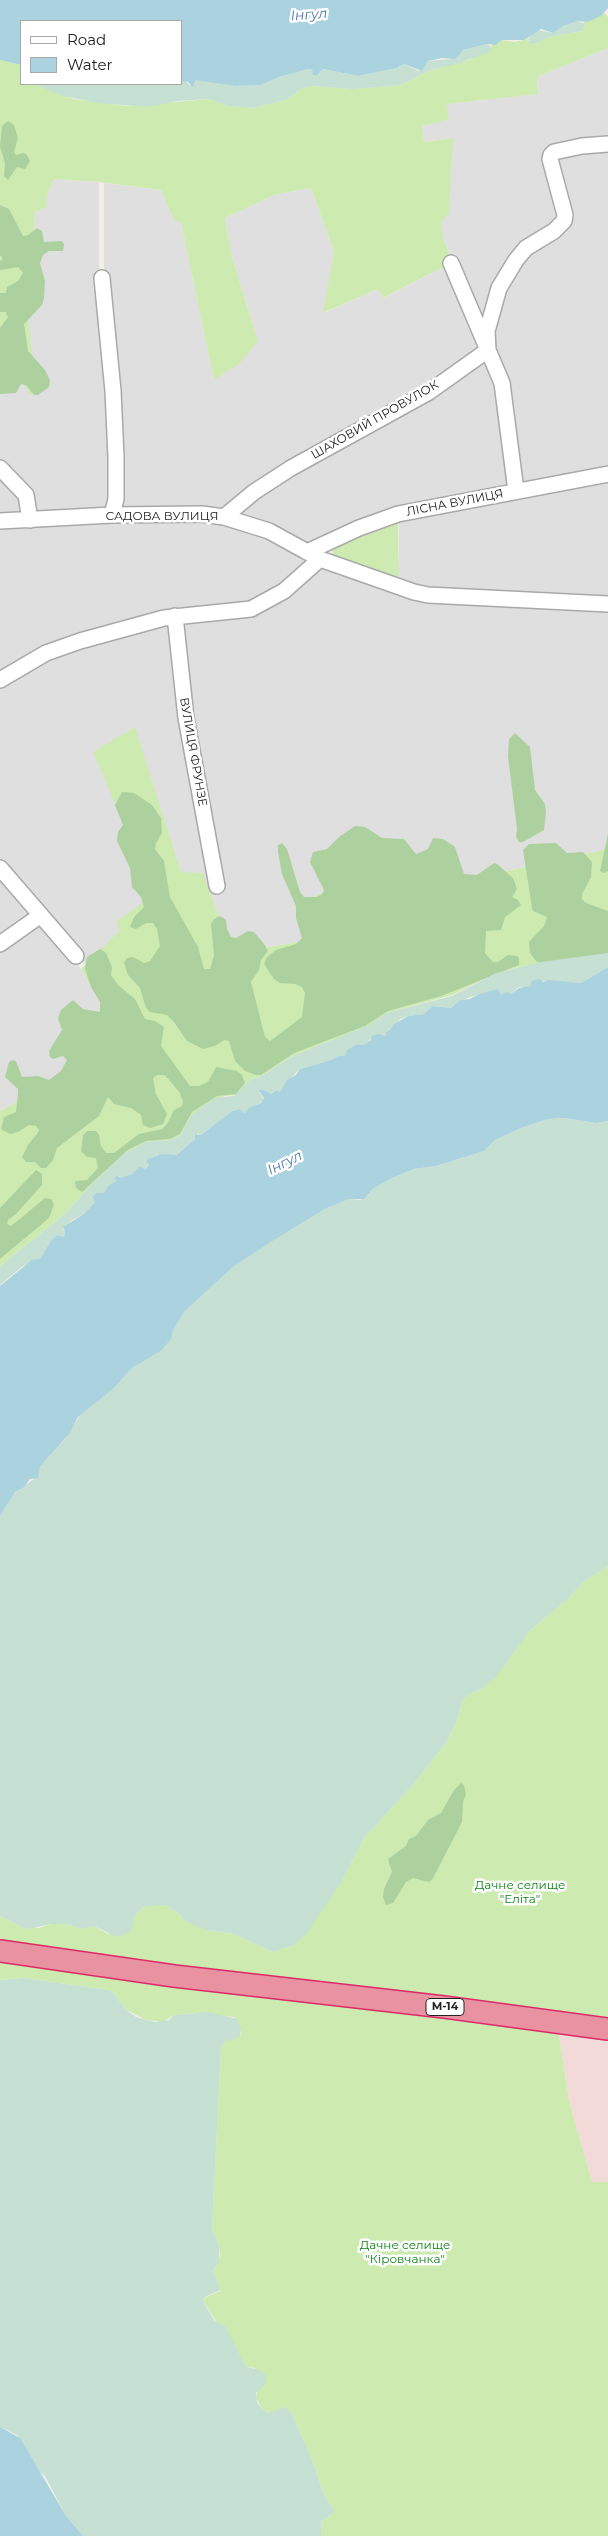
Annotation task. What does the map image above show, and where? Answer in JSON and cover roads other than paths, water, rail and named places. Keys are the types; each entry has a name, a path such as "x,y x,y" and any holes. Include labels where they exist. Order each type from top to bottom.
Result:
{"highway":[{"name":"М-14","path":"0,1951 174,1976 453,2008 608,2030"}],"street":[{"path":"488,350 487,332 498,288 526,248 554,231 564,221 566,215 550,159 552,155 554,152 582,146 608,144"},
{"path":"451,263 502,383 516,491"},
{"path":"102,278 113,391 116,457 116,499 112,515"},
{"name":"ШАХОВИЙ ПРОВУЛОК","path":"224,516 254,492 291,468 429,392 488,350"},
{"path":"0,468 26,495 30,520"},
{"name":"ЛІСНА ВУЛИЦЯ","path":"314,555 359,528 398,514 608,474"},
{"name":"САДОВА ВУЛИЦЯ","path":"0,521 112,515 202,514 224,516 262,528 314,555 414,592 428,595 608,604"},
{"path":"0,680 46,654 80,640 175,616 251,609 284,591 314,555"},
{"name":"ВУЛИЦЯ ФРУНЗЕ","path":"175,616 186,718 217,886"},
{"path":"0,868 76,956"},
{"path":"0,944 41,915"}],"water":[{"name":"Інгул","path":"0,0 608,0 608,8 601,16 587,22 578,21 563,26 553,33 541,29 524,40 502,40 496,45 487,44 463,50 455,59 442,58 428,61 422,71 404,64 397,68 358,76 323,69 316,76 313,75 312,69 308,69 279,77 261,85 235,86 195,80 193,87 188,82 182,81 182,20 20,20 20,65 0,60"},
{"name":"Інгул","path":"608,967 608,1121 597,1123 565,1118 548,1119 521,1128 495,1140 484,1151 436,1166 414,1169 392,1178 374,1188 364,1199 349,1199 325,1209 269,1243 233,1267 185,1311 173,1330 171,1339 161,1351 132,1368 113,1389 78,1417 70,1433 40,1467 38,1478 30,1479 24,1487 15,1492 0,1516 0,1286 32,1260 40,1259 52,1239 58,1235 64,1237 63,1227 84,1214 95,1202 93,1197 96,1193 104,1193 108,1186 116,1181 114,1178 117,1176 120,1178 132,1174 139,1167 145,1169 149,1165 146,1161 148,1159 160,1154 176,1155 195,1139 195,1134 201,1135 232,1111 239,1109 245,1113 249,1108 261,1103 264,1098 258,1090 264,1090 271,1094 276,1090 280,1092 287,1080 296,1075 300,1069 331,1060 338,1056 345,1056 347,1050 357,1044 363,1045 371,1040 372,1036 379,1034 386,1036 386,1032 393,1025 408,1016 424,1014 433,1006 451,1008 460,1000 470,999 479,994 498,989 501,995 507,992 511,994 519,988 530,986 532,981 539,979 543,982 549,980 581,983"},
{"path":"0,2427 20,2438 66,2516 83,2536 0,2536"}],"park label":[{"name":"Дачне селище \"Еліта\"","path":"520,1892"},
{"name":"Дачне селище \"Кіровчанка\"","path":"405,2252"}]}
